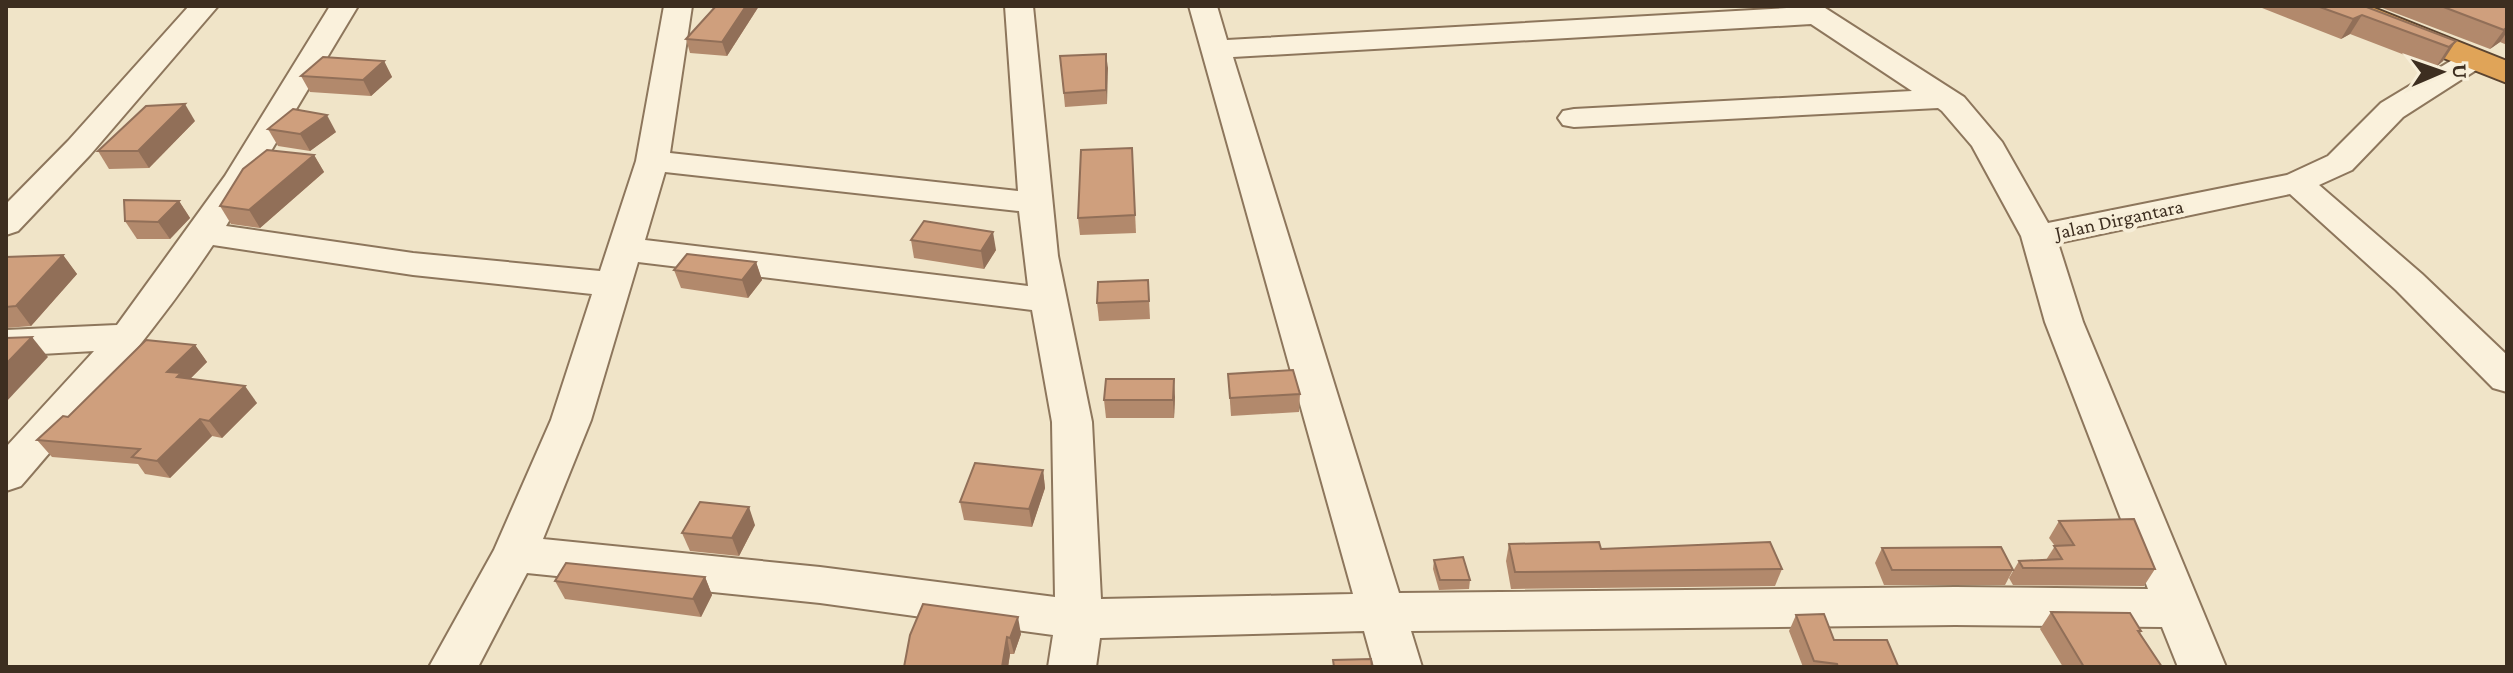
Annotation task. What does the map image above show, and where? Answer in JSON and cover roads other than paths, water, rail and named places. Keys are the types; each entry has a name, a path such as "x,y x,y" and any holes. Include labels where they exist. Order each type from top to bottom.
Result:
{"highway":[{"path":"2340,6 2490,66"}],"street":[{"path":"6,224 79,148 204,6"},
{"path":"6,475 127,337 202,233 257,153 344,6"},
{"path":"453,667 515,554 571,420 652,161 678,6"},
{"path":"1019,6 1046,300 1072,422 1079,619 1072,667"},
{"path":"1203,6 1398,667"},
{"path":"1216,49 1810,10 1945,98 1986,142 2038,236"},
{"name":"Jalan Dirgantara","path":"2202,667 2064,322 2038,236 2297,183 2340,163 2392,110 2490,66"},
{"path":"1574,118 1945,98"},
{"path":"652,161 1035,203"},
{"path":"2297,183 2409,282 2507,378"},
{"path":"202,233 413,264 619,266 1046,300"},
{"path":"6,343 127,337"},
{"path":"515,554 820,585 1079,619 1381,612 1955,606 2177,608"}]}
